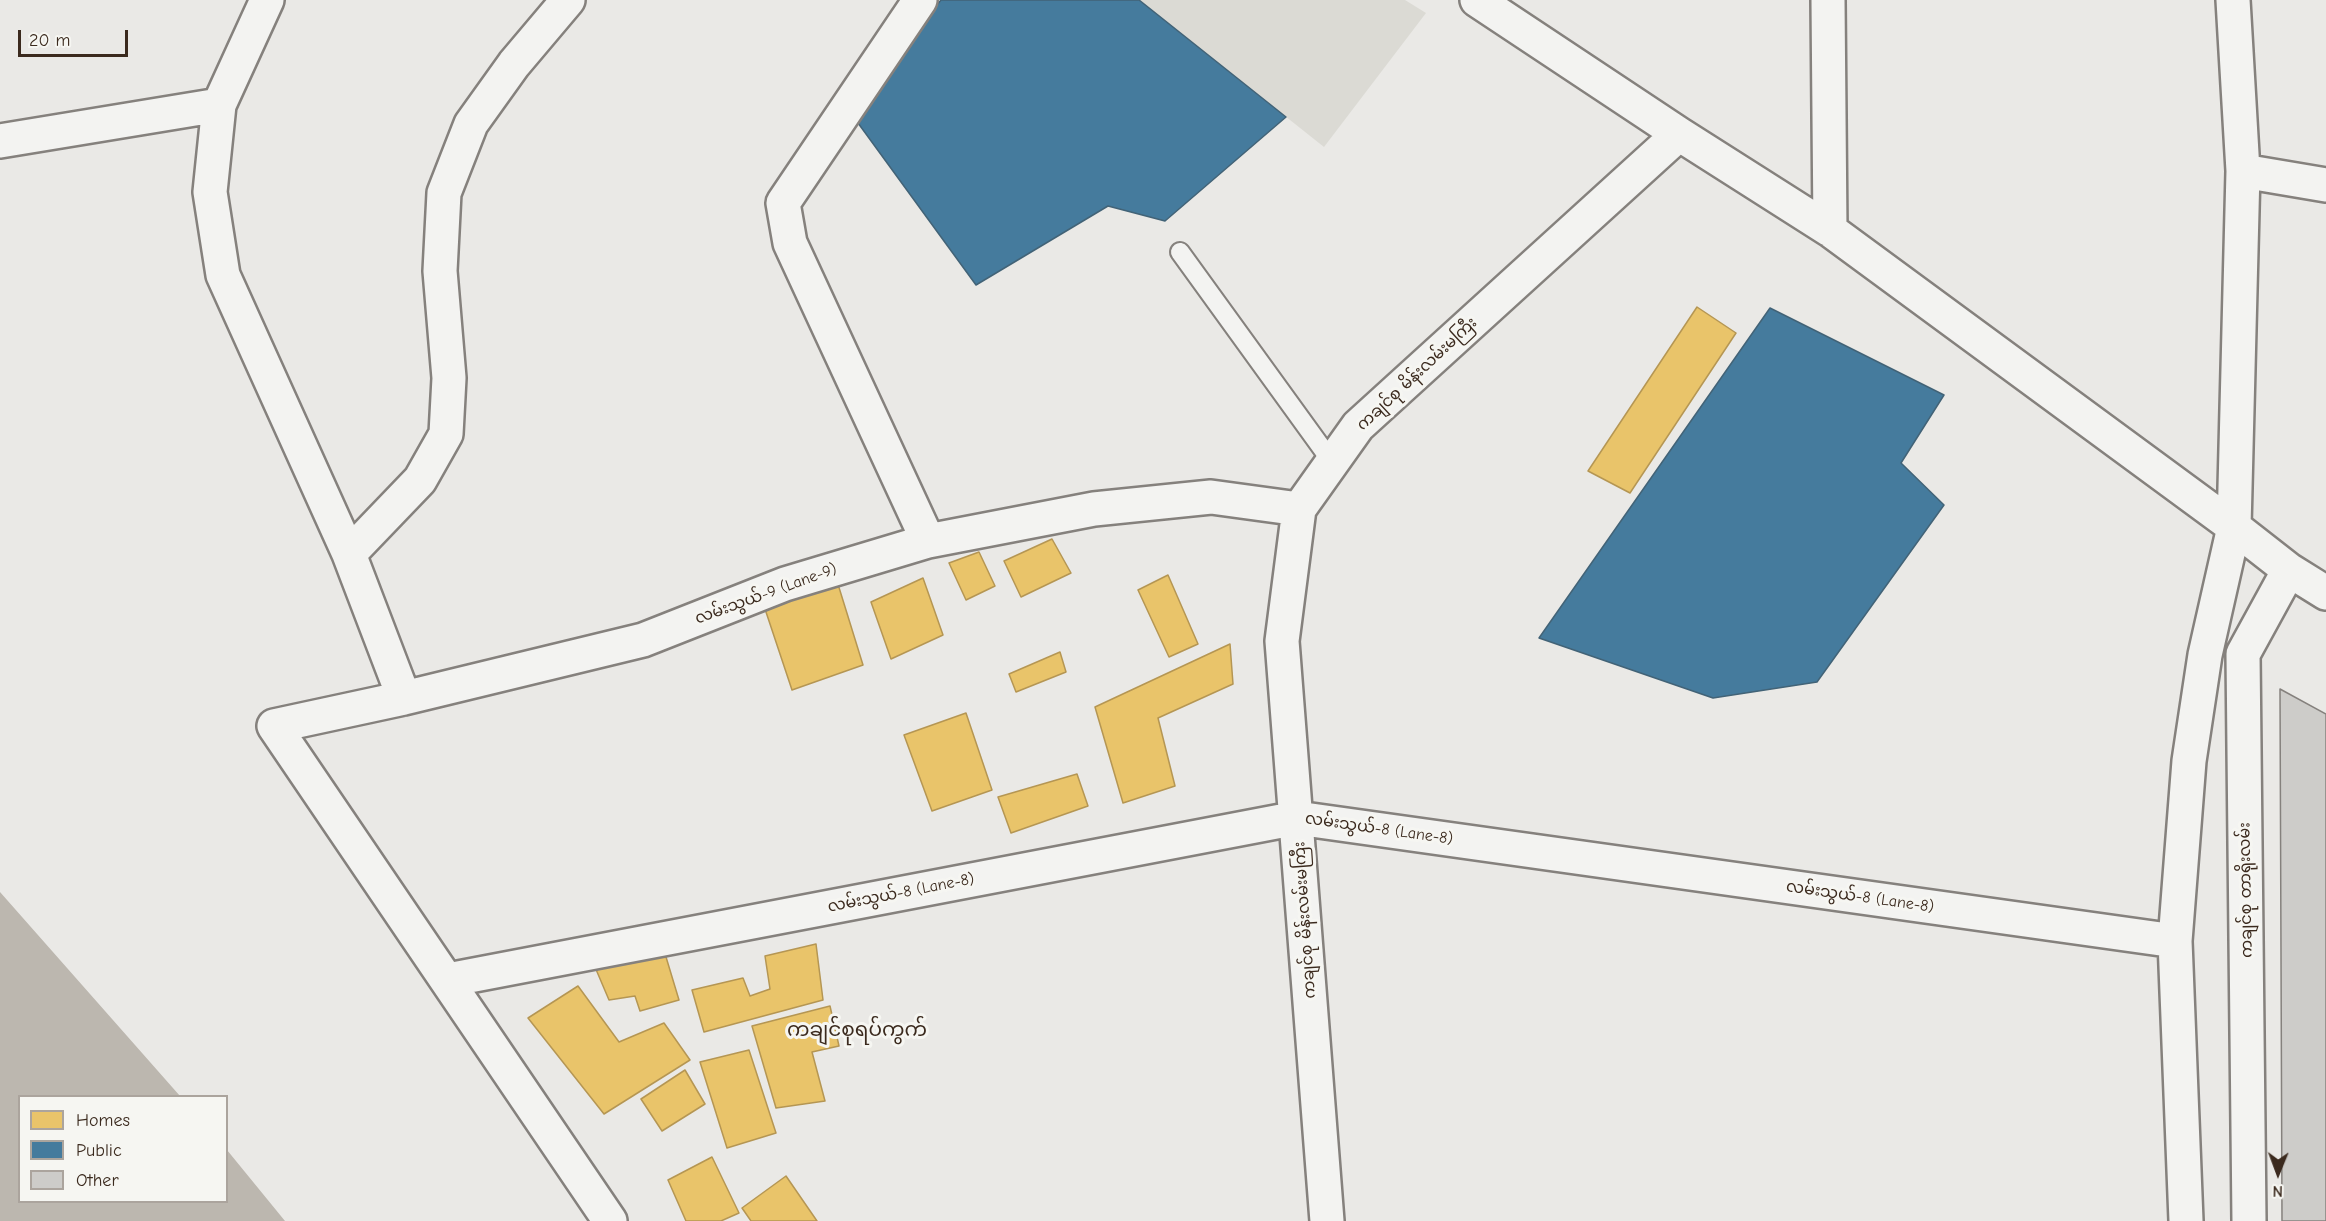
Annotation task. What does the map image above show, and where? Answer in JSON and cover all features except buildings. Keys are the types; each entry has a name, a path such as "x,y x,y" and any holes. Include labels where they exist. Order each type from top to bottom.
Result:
{"street":[{"path":"267,0 219,105 210,192 223,275 350,554 404,698"},
{"path":"350,554 420,480 446,434 449,378 440,270 444,193 471,124 514,64 568,0"},
{"path":"920,0 783,204 790,243 928,541"},
{"path":"1477,0 1679,134 1830,230 2289,570 2326,593"},
{"path":"1828,0 1830,230"},
{"path":"2186,1221 2175,941 2189,762 2205,655 2234,528 2243,171 2233,0"},
{"path":"0,141 219,105"},
{"name":"ကချင်စု မိန်းလမ်းမကြီး","path":"1327,1221 1282,641 1299,509 1358,426 1679,134"},
{"path":"2243,171 2326,185"},
{"name":"လမ်းသွယ်-9 (Lane-9)","path":"448,980 274,726 404,698 643,640 785,584 928,541 1094,509 1211,497 1299,509"},
{"name":"ကချင်စု တာရိုးလမ်း","path":"2249,1221 2243,654 2289,570"},
{"name":"လမ်းသွယ်-8 (Lane-8)","path":"448,980 1297,818 2175,941"},
{"path":"448,980 610,1221"}],"lane":[{"path":"1180,252 1332,462"}],"shaded area":[{"path":"1139,0 1405,0 1426,13 1324,147"},
{"path":"0,892 179,1095 18,1095 18,1203 228,1203 228,1151 285,1221 0,1221"}],"district":[{"name":"ကချင်စုရပ်ကွက်","path":"857,1030"}]}
